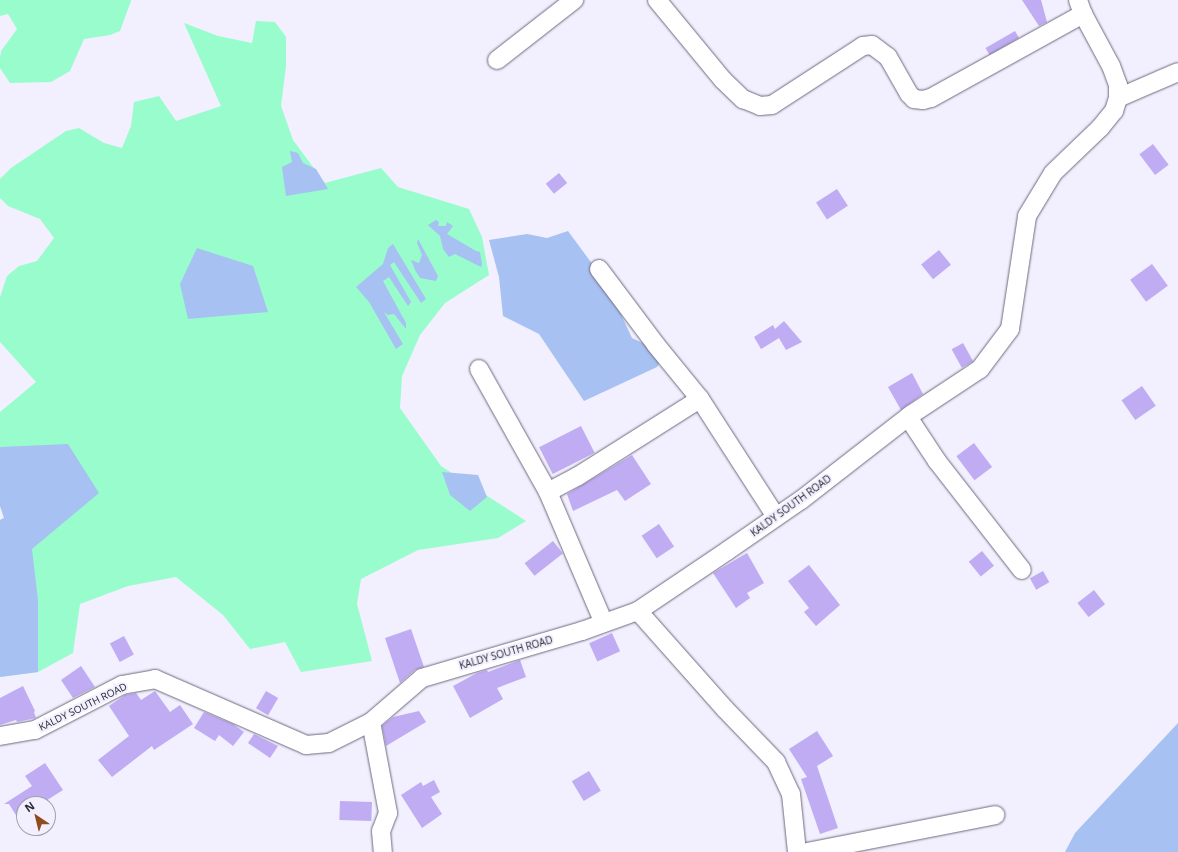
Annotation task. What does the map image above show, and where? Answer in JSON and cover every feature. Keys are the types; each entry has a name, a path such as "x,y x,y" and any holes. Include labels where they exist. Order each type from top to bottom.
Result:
{"street":[{"path":"497,60 574,0"},
{"path":"657,0 723,80 743,99 760,106 772,105 863,46 872,45 881,50 888,57 909,94 914,99 923,100 931,98 1080,7 1111,66 1118,85 1118,98 1178,72"},
{"name":"KALDY SOUTH ROAD","path":"0,736 35,730 122,685 155,679 306,745 329,743 371,722 422,678 604,623 638,611 776,517 908,417 980,369 1010,329 1027,216 1053,173 1100,128 1114,111 1118,98"},
{"path":"599,269 656,345 700,399 776,517"},
{"path":"480,369 548,492 604,623"},
{"path":"548,492 578,476 700,399"},
{"path":"908,417 937,462 1022,570"},
{"path":"638,611 725,709 776,762 790,794 797,852"},
{"path":"371,722 388,813 381,831 383,852"},
{"path":"807,852 995,815"}],"green space":[{"path":"0,0 131,1 120,31 110,35 84,39 70,71 51,82 10,83 0,68 0,58 1,51 17,29 8,14 0,16"},
{"path":"256,21 275,22 286,37 286,66 281,106 293,140 325,183 381,168 398,187 469,209 482,237 489,275 445,303 420,335 402,376 400,408 441,466 526,521 498,538 418,550 361,579 357,604 372,661 301,672 285,642 250,649 223,615 176,577 128,586 80,604 73,653 38,672 0,677 0,520 4,518 0,504 0,412 36,382 0,342 0,297 7,276 19,266 37,261 54,238 40,219 8,206 0,198 0,179 11,168 66,131 79,128 104,143 122,148 131,126 134,102 159,96 176,121 221,106 184,23 218,36 252,43"}],"water":[{"path":"290,151 298,153 303,163 316,169 328,189 286,196 282,167 292,162"},
{"path":"436,220 439,222 438,226 446,226 447,222 453,226 447,234 480,252 481,267 455,254 449,257 443,249 440,236 428,225"},
{"path":"568,231 607,284 632,338 666,354 657,367 584,401 539,334 503,316 499,277 489,240 527,234 547,238"},
{"path":"418,239 438,276 436,281 420,278 415,270 411,260 419,263 422,255 417,243"},
{"path":"393,244 426,299 421,303 394,262 390,265 411,302 408,306 389,277 383,281 406,323 406,329 394,314 388,315 384,312 403,344 396,349 369,302 356,287 383,264 388,248"},
{"path":"197,248 253,266 268,312 188,319 180,284"},
{"path":"68,444 99,493 32,549 38,600 38,672 0,677 0,520 4,518 0,506 0,447"},
{"path":"442,472 478,475 487,497 470,511 450,495"},
{"path":"1178,723 1178,852 1065,852 1075,833"}],"building":[{"path":"1022,0 1041,0 1047,22 1039,26"},
{"path":"1015,31 1019,38 990,55 986,48"},
{"path":"1153,144 1169,165 1155,175 1139,154"},
{"path":"559,173 567,183 554,194 546,184"},
{"path":"837,189 848,206 827,219 816,203"},
{"path":"939,250 951,265 933,279 921,264"},
{"path":"1152,264 1168,286 1146,302 1130,280"},
{"path":"784,321 802,342 786,350 779,338 761,349 754,337 773,325 775,329"},
{"path":"963,343 973,361 962,368 952,349"},
{"path":"912,373 923,394 901,410 888,387"},
{"path":"1142,386 1156,406 1135,420 1122,400"},
{"path":"581,426 595,453 553,474 539,447"},
{"path":"974,443 992,467 974,480 956,456"},
{"path":"632,455 651,484 625,501 617,490 573,511 567,494"},
{"path":"659,524 674,546 657,558 642,536"},
{"path":"553,541 563,554 534,576 525,563"},
{"path":"982,551 994,566 981,576 969,562"},
{"path":"747,553 764,583 747,593 750,598 736,608 713,573"},
{"path":"809,565 840,605 816,626 804,612 809,608 788,581"},
{"path":"1043,571 1049,582 1036,590 1030,578"},
{"path":"1094,590 1105,604 1089,617 1077,603"},
{"path":"411,629 424,667 415,670 400,683 385,638"},
{"path":"612,633 620,651 597,661 589,643"},
{"path":"124,636 134,655 120,662 110,644"},
{"path":"520,660 526,677 497,688 503,699 470,718 453,686 477,673 487,670 488,672"},
{"path":"81,666 95,687 73,698 61,680"},
{"path":"23,686 35,711 36,718 17,722 16,720 0,725 0,698"},
{"path":"155,691 170,712 180,705 193,724 154,750 152,746 112,777 98,760 129,736 109,706 125,695 136,693 141,700"},
{"path":"266,691 278,698 268,715 256,708"},
{"path":"419,711 426,722 386,746 382,726 393,717"},
{"path":"204,712 233,724 244,732 233,746 219,735 215,741 194,728"},
{"path":"817,731 833,756 817,766 838,828 820,834 801,779 807,777 789,749"},
{"path":"254,734 278,746 270,758 248,743"},
{"path":"45,763 63,790 54,796 16,796 32,786 25,776"},
{"path":"589,771 601,791 584,801 572,781"},
{"path":"434,780 440,792 431,797 442,814 422,828 401,795 421,782 423,786"},
{"path":"16,796 16,815 9,804 4,804"},
{"path":"340,801 372,802 371,821 339,820"}]}
